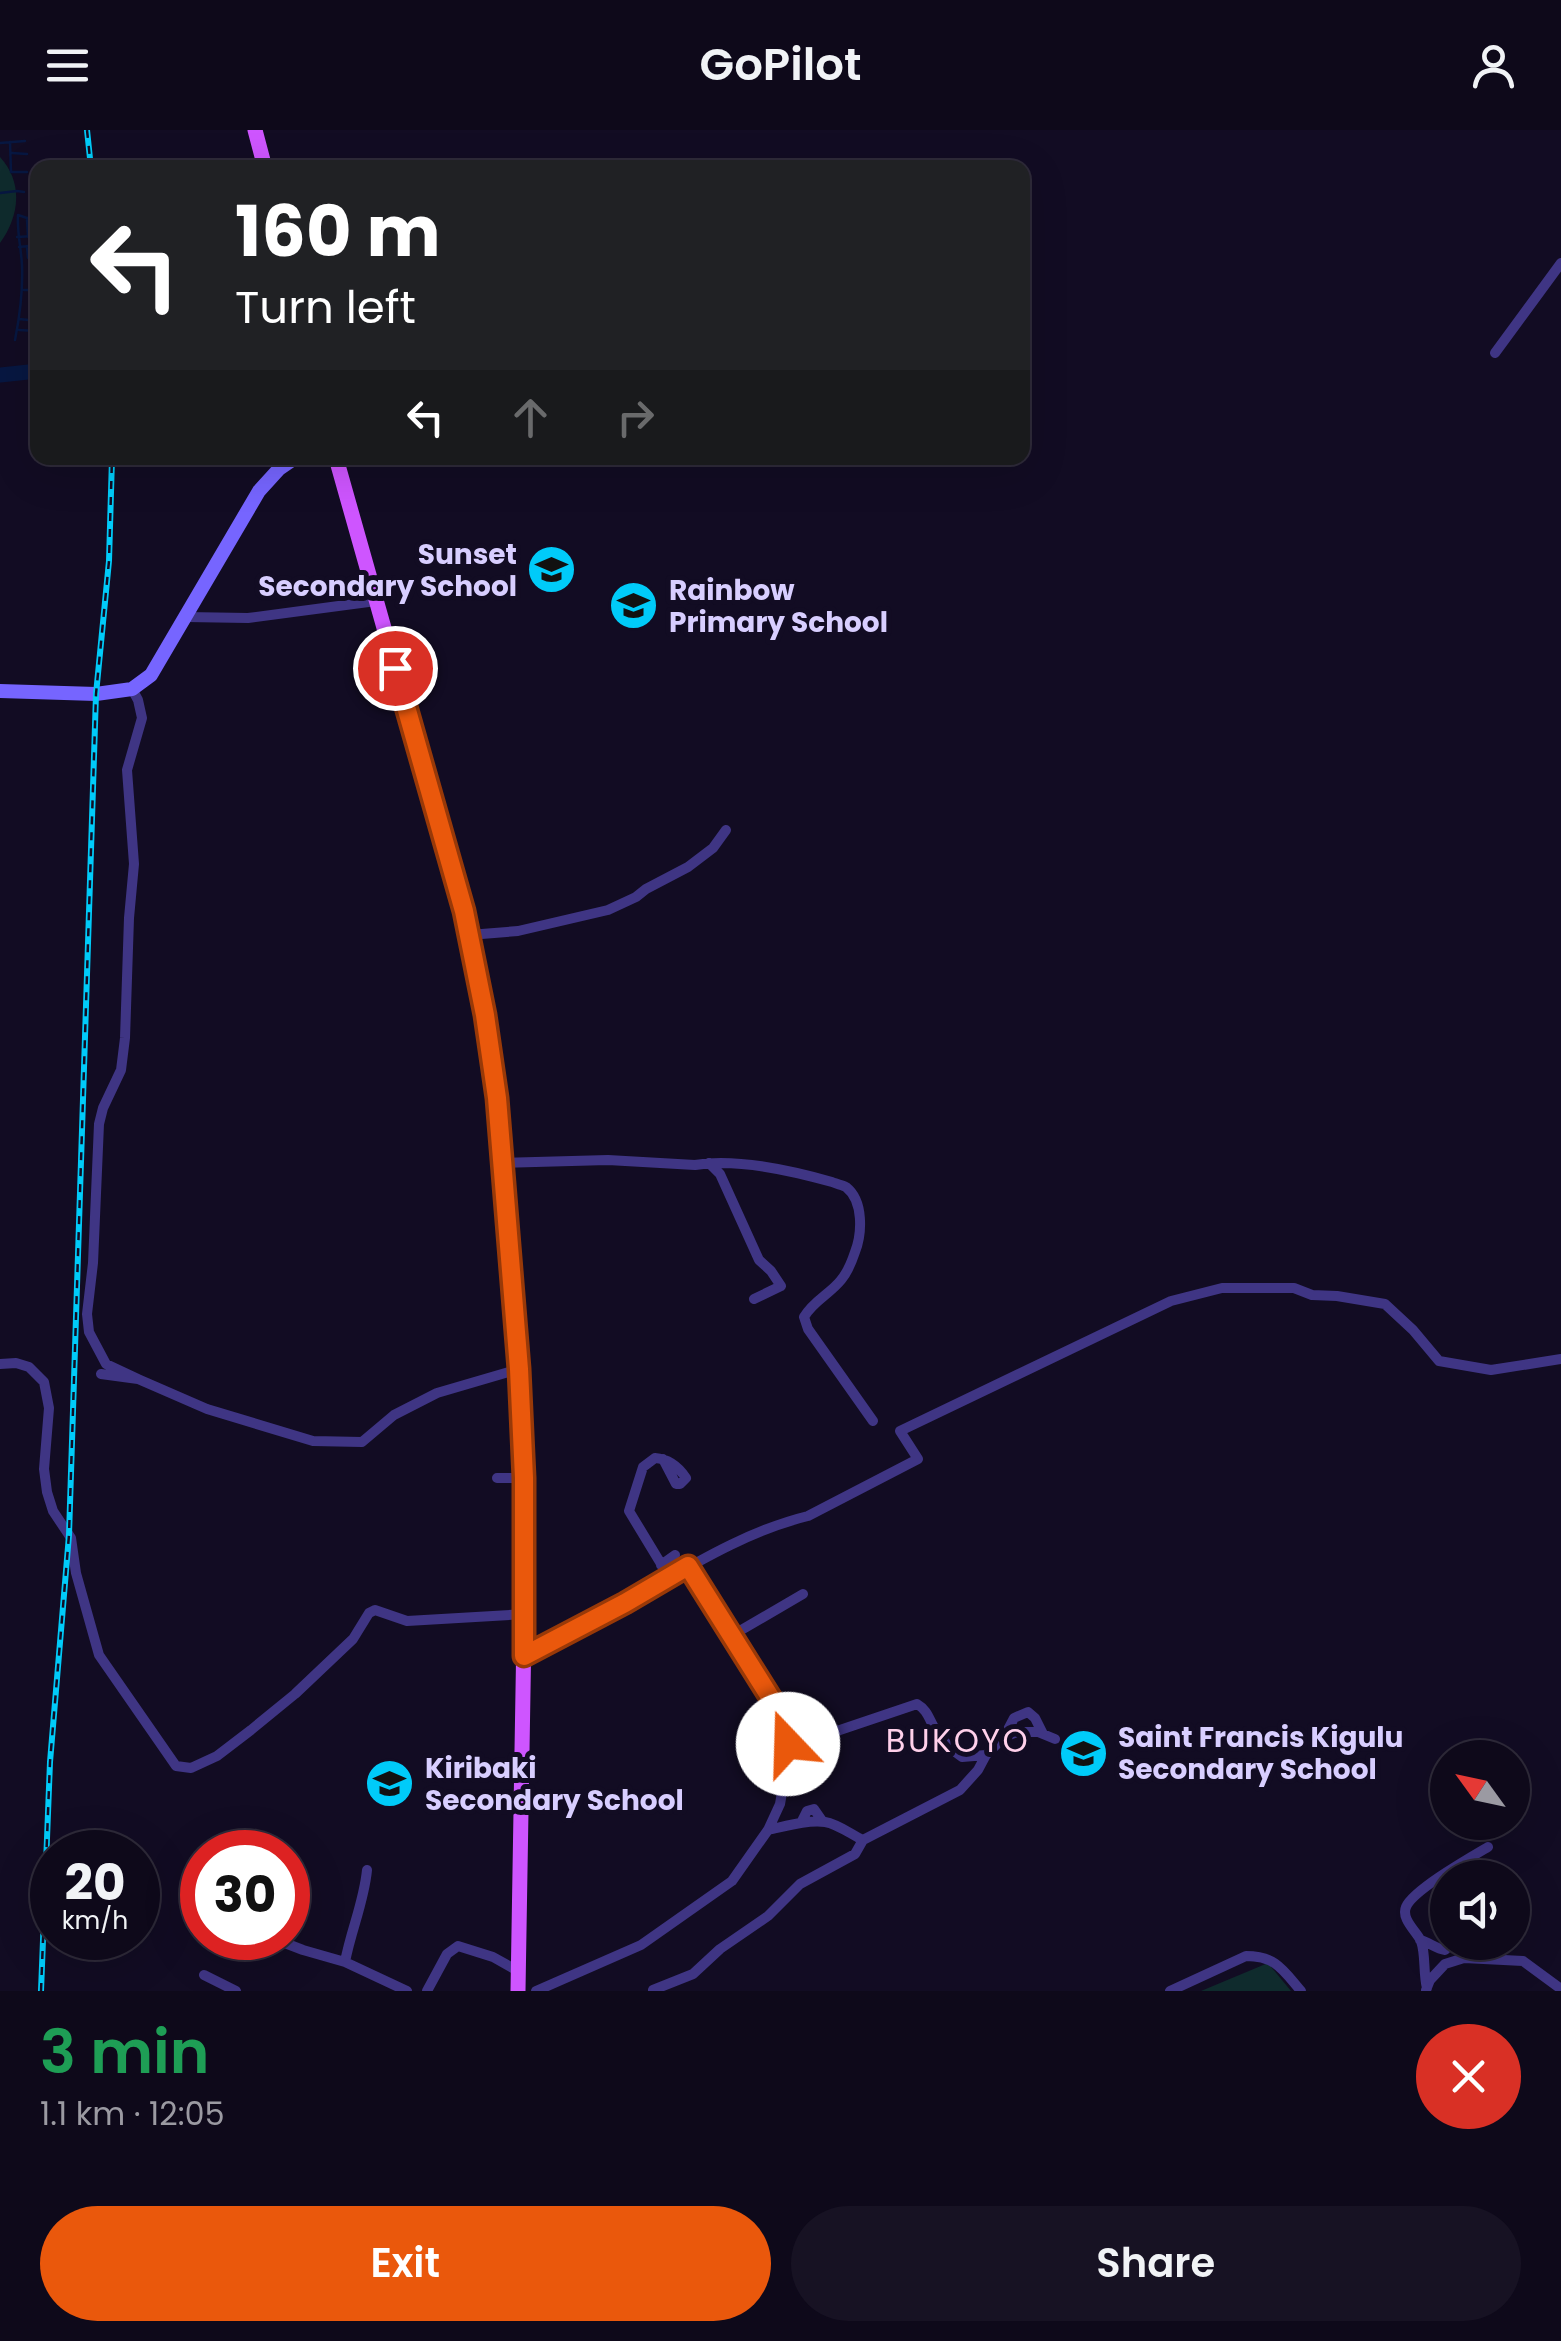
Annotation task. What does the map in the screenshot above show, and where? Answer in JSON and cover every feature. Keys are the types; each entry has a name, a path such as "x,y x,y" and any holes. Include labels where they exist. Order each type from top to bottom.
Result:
{"main road":[{"path":"255,130 263,160"},
{"path":"0,690 96,694 132,689 151,675 259,491 285,465"},
{"path":"338,465 469,935 497,1098 524,1478 518,1991"}],"street":[{"path":"1495,353 1561,263"},
{"path":"186,617 248,618 376,601"},
{"path":"132,689 142,718 127,770 134,864 125,1038 121,1070 99,1124 87,1314 88,1332 106,1364 207,1410 313,1441 362,1442 394,1415 436,1393 519,1369"},
{"path":"469,935 529,928 608,910 688,866 713,848 726,830"},
{"path":"503,1163 708,1163 768,1168 846,1187 855,1200 861,1225 856,1249 842,1278 810,1306 804,1318 873,1421"},
{"path":"708,1163 720,1174 759,1260 781,1286 754,1299"},
{"path":"524,1656 688,1566 789,1520 808,1516 918,1459 900,1431 1171,1301 1222,1288 1294,1288 1312,1295 1385,1304 1439,1361 1490,1370 1561,1360"},
{"path":"0,1364 28,1367 44,1382 49,1408 44,1469 47,1492 52,1511 71,1538 76,1573 99,1655 176,1766 191,1768 216,1756 251,1730 353,1639 375,1610 408,1621 525,1614"},
{"path":"102,1374 138,1379"},
{"path":"663,1458 655,1458 644,1467 629,1511 669,1577"},
{"path":"497,1478 524,1478"},
{"path":"661,1565 674,1555"},
{"path":"536,1991 641,1945 732,1881 768,1830 780,1804 788,1732 688,1566"},
{"path":"731,1636 802,1594"},
{"path":"788,1744 917,1704 927,1712 948,1748 962,1757 986,1754"},
{"path":"653,1990 693,1974 720,1949 768,1916 800,1884 855,1854 863,1840 960,1790 1004,1737 1014,1718 1028,1712 1049,1737 1038,1732 1017,1732 1004,1737"},
{"path":"768,1830 823,1822 863,1840"},
{"path":"1427,1989 1420,1940 1404,1911 1416,1895 1488,1847"},
{"path":"346,1962 367,1870"},
{"path":"1420,1940 1430,1943"},
{"path":"427,1991 447,1954 458,1946 493,1957 518,1971"},
{"path":"310,1952 346,1962 407,1991"},
{"path":"1170,1991 1246,1956 1274,1961 1301,1991"},
{"path":"1427,1989 1445,1964 1461,1960"},
{"path":"1496,1960 1523,1962 1561,1989"},
{"path":"204,1975 236,1991"}],"green space":[{"path":"0,157 13,178 16,200 0,243"},
{"path":"1268,1963 1291,1991 1201,1991"}],"waterway":[{"path":"0,143 25,141"},
{"path":"10,142 11,172 27,172"},
{"path":"12,153 27,154"},
{"path":"0,193 24,192"},
{"path":"15,340 22,283 18,215 30,217"},
{"path":"27,220 28,237"},
{"path":"17,237 30,236"},
{"path":"19,247 30,246"},
{"path":"27,248 28,258"},
{"path":"24,290 30,290"},
{"path":"19,319 30,320"},
{"path":"19,330 30,331"},
{"path":"0,375 30,372"}],"railway":[{"path":"87,130 90,160"},
{"path":"41,1991 50,1762 69,1535 96,694 109,561 112,465"}],"place":[{"name":"Sunset Secondary School","path":"552,570"},
{"name":"Rainbow Primary School","path":"634,606"},
{"name":"Saint Francis Kigulu Secondary School","path":"1083,1753"},
{"name":"Kiribaki Secondary School","path":"390,1784"}],"district":[{"name":"BUKOYO","path":"958,1740"}],"route":[{"path":"395,668 464,911 497,1098 526,1510 524,1656 688,1566 772,1700 788,1732 788,1744"}]}
